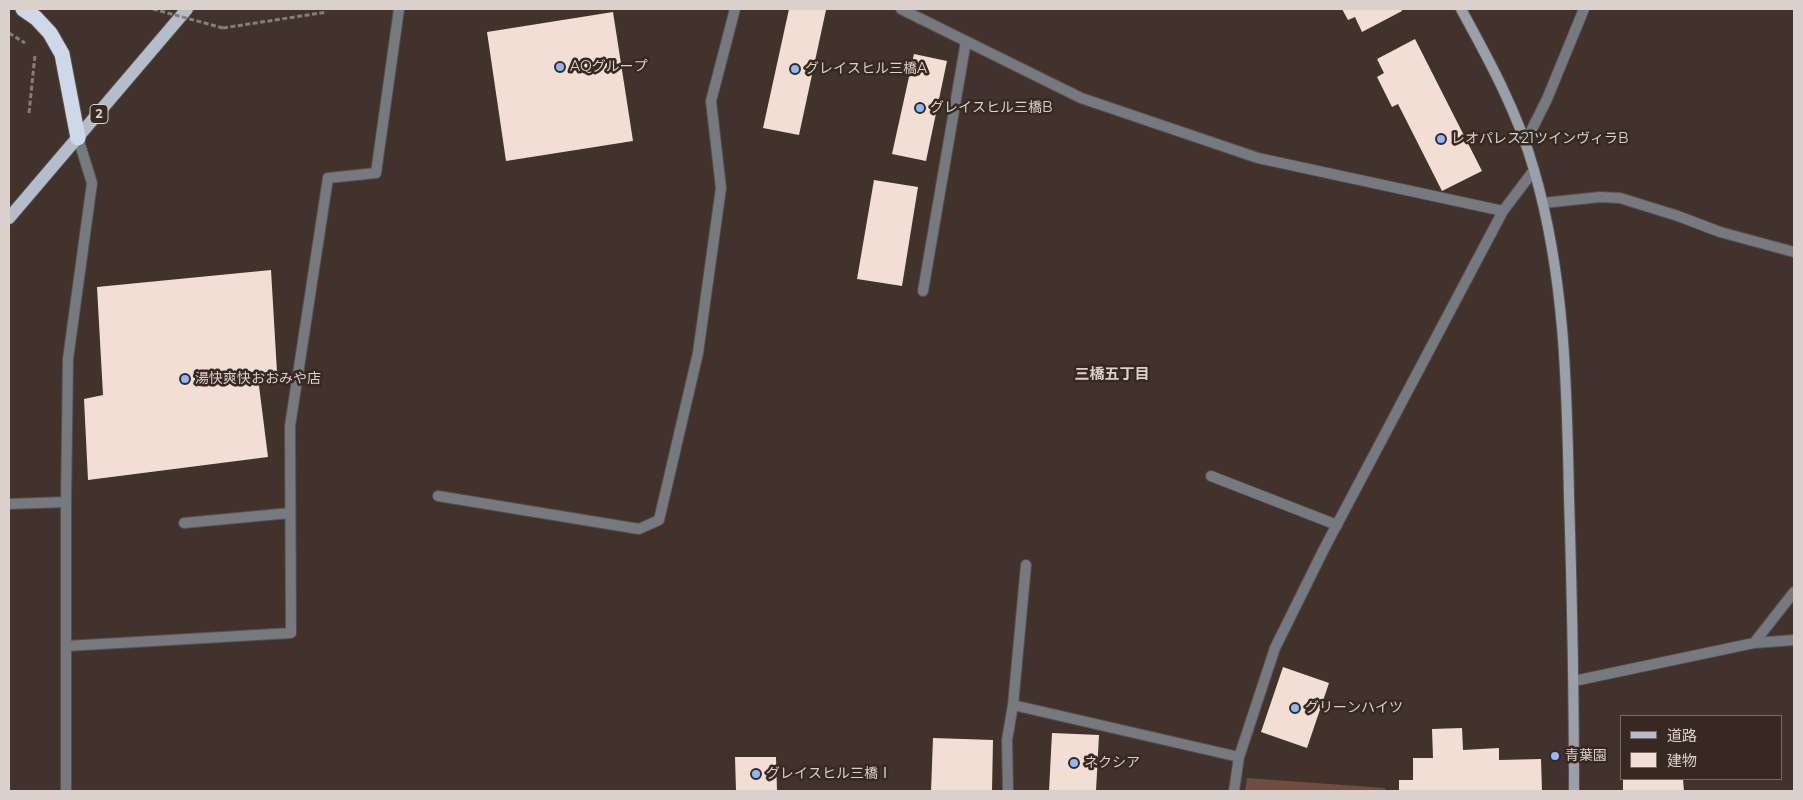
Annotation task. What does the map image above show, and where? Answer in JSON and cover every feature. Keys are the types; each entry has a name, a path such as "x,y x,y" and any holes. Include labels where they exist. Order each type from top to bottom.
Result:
{"highway":[{"path":"23,9 36,18 50,33 62,54 78,138"}],"main road":[{"name":"2","path":"9,218 187,9"}],"street":[{"path":"67,646 291,633 290,426 328,178 376,173 399,9"},
{"path":"438,496 639,529 659,520 698,353 721,188 711,101 735,9"},
{"path":"901,9 1081,98 1258,158 1503,211"},
{"path":"1461,9 1497,76 1525,143 1542,203 1559,294 1565,357 1574,681 1574,791"},
{"path":"1525,143 1547,99 1584,9"},
{"path":"923,291 966,41"},
{"path":"66,791 68,359 92,182 78,138"},
{"path":"1234,791 1239,757 1275,648 1336,525 1503,211 1534,170"},
{"path":"1542,203 1600,197 1620,198 1678,216 1720,232 1794,252"},
{"path":"1211,476 1336,525"},
{"path":"9,504 66,502"},
{"path":"184,523 290,513"},
{"path":"1008,791 1006,740 1013,705 1026,565"},
{"path":"1754,643 1794,592"},
{"path":"1574,681 1754,643 1794,640"},
{"path":"1013,705 1239,757"}],"path":[{"path":"153,9 222,28 326,12"},
{"path":"9,33 33,48 29,113"}],"shaded area":[{"path":"1247,778 1385,788 1385,791 1245,791"}],"building":[{"name":"グレイスヒル三橋A","path":"789,9 826,10 799,135 763,128"},
{"path":"1342,9 1401,9 1402,11 1362,32 1355,17 1348,20"},
{"path":"613,12 633,141 506,161 487,32"},
{"name":"レオパレス21ツインヴィラB","path":"1415,39 1482,171 1442,191 1398,104 1392,107 1377,77 1384,73 1377,59"},
{"name":"グレイスヒル三橋B","path":"914,54 947,61 926,161 892,154"},
{"path":"874,180 918,187 902,286 857,279"},
{"name":"湯快爽快おおみや店","path":"271,270 277,372 259,386 268,457 88,480 84,399 103,395 97,287"},
{"name":"グリーンハイツ","path":"1283,667 1329,683 1307,748 1261,732"},
{"path":"1462,728 1463,750 1499,748 1499,760 1541,759 1542,791 1399,791 1399,780 1413,780 1413,758 1433,758 1432,729"},
{"name":"ネクシア","path":"1052,733 1099,735 1096,791 1049,791"},
{"path":"933,738 993,740 992,791 931,791"},
{"name":"グレイスヒル三橋Ⅰ","path":"735,757 776,757 777,791 736,791"},
{"path":"1623,780 1683,780 1684,791 1623,791"}],"place":[{"name":"AQグループ","path":"560,67"},
{"name":"グレイスヒル三橋A","path":"795,69"},
{"name":"グレイスヒル三橋B","path":"920,108"},
{"name":"レオパレス21ツインヴィラB","path":"1441,139"},
{"name":"湯快爽快おおみや店","path":"185,379"},
{"name":"グリーンハイツ","path":"1295,708"},
{"name":"青葉園","path":"1555,756"},
{"name":"ネクシア","path":"1074,763"},
{"name":"グレイスヒル三橋Ⅰ","path":"756,774"}],"district":[{"name":"三橋五丁目","path":"1112,375"}]}
